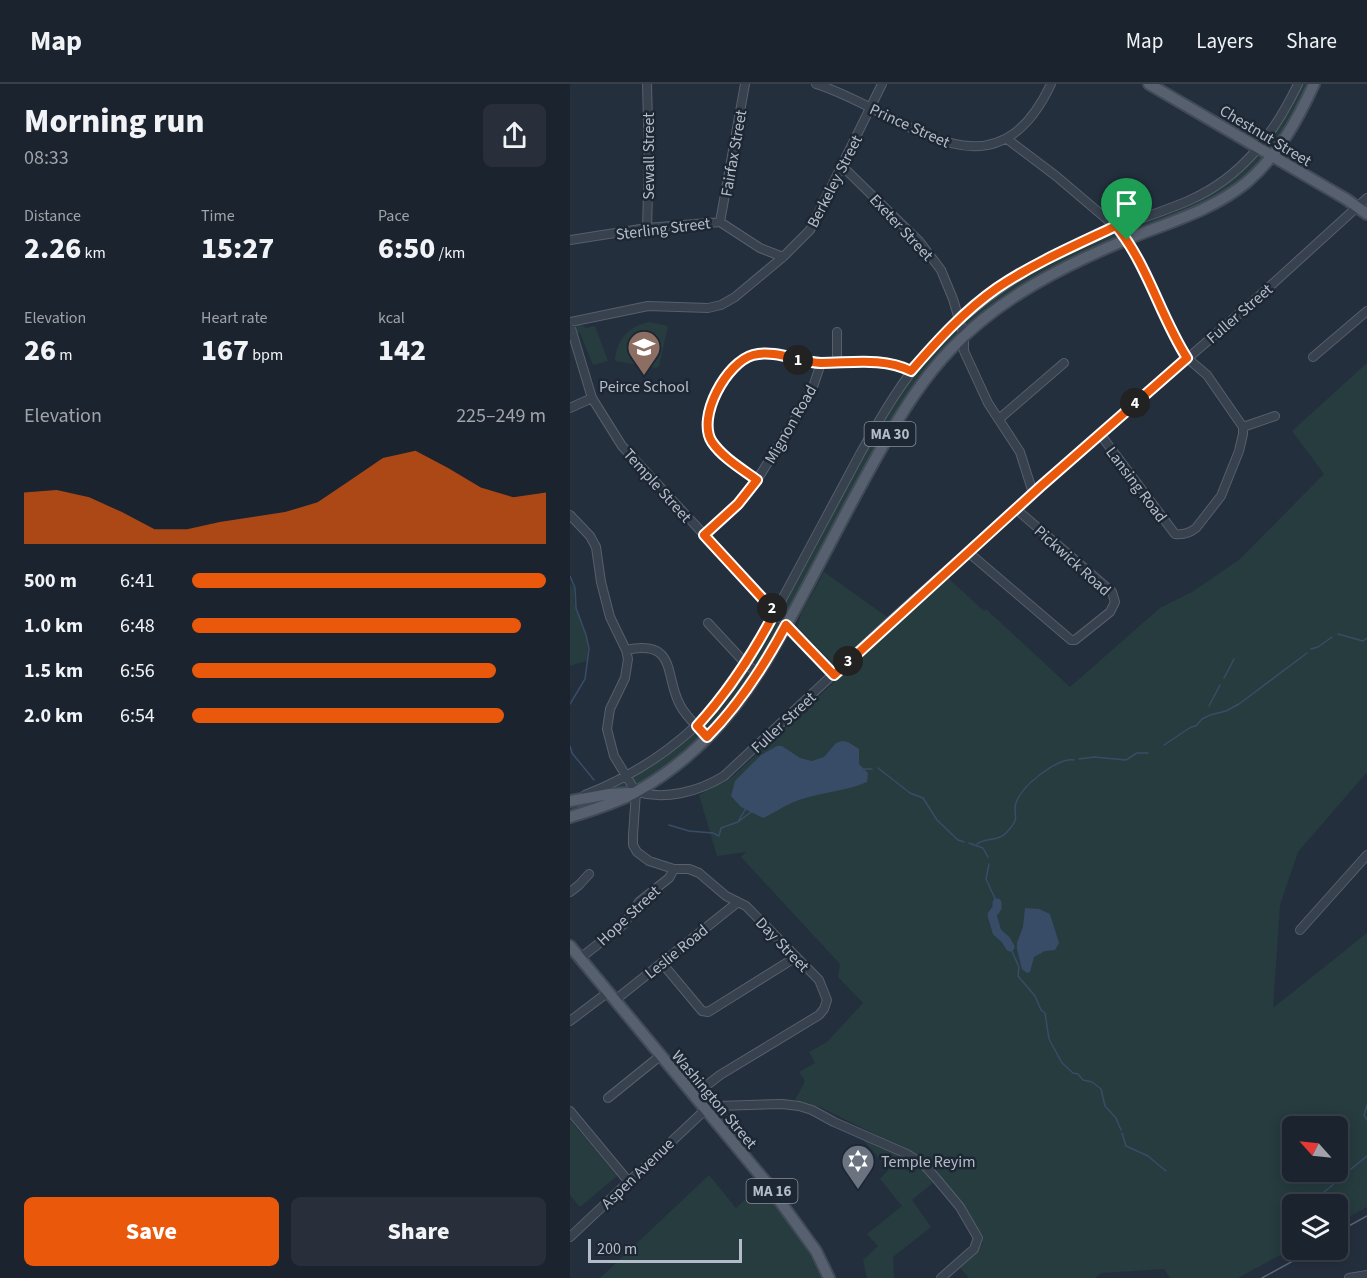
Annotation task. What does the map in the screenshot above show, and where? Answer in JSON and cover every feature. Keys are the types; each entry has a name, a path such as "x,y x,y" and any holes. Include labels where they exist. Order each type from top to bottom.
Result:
{"main road":[{"name":"Chestnut Street","path":"1149,84 1362,210"},
{"name":"MA 30","path":"570,817 636,792 681,761 731,712 759,674 901,416 930,373 964,336 1018,293 1045,278 1127,240 1196,213 1221,200 1244,184 1272,157 1291,130 1314,84"},
{"name":"MA 30","path":"570,801 636,792"},
{"name":"Washington Street","path":"570,946 766,1182 816,1251 829,1278"}],"street":[{"name":"Sewall Street","path":"647,84 649,137 647,228"},
{"name":"Fairfax Street","path":"720,222 745,84"},
{"name":"Prince Street","path":"816,84 871,107 922,133 954,145 975,147 1007,139 1030,120 1043,102 1051,84"},
{"name":"Berkeley Street","path":"570,323 648,306 708,308 721,305 735,297 783,257 810,230 882,84"},
{"path":"570,801 626,777 653,761 697,726 720,700 746,664 885,409 911,371 959,320 997,289 1054,256 1116,226 1191,200 1209,190 1236,171 1259,148 1278,123 1298,84"},
{"path":"1007,139 1116,226 1127,240 1187,358 1207,375 1243,427 1275,416"},
{"name":"Exeter Street","path":"842,166 920,241 932,256 948,285 964,336 964,351 982,391 1020,452 1033,493"},
{"name":"Fuller Street","path":"636,792 655,795 703,788 734,768 1033,493 1187,358 1362,210 1367,198"},
{"name":"Sterling Street","path":"570,240 647,228 720,222 760,248 783,257"},
{"path":"1313,357 1367,311"},
{"name":"Temple Street","path":"570,323 573,348 592,398 608,426 629,455 834,675"},
{"path":"837,332 837,361"},
{"path":"757,480 720,451 711,440 708,421 716,394 738,363 750,356 765,353 821,363 837,361 890,363 911,371"},
{"name":"Mignon Road","path":"704,535 738,504 757,480 806,401 821,363"},
{"path":"999,419 1064,363"},
{"path":"570,408 592,398"},
{"name":"Lansing Road","path":"1100,434 1175,534 1185,534 1196,528 1221,496 1239,451 1243,427"},
{"name":"Pickwick Road","path":"968,552 1071,640 1075,640 1110,612 1115,602 1112,592 1016,509"},
{"path":"570,515 590,536 596,547 606,605 626,650 628,659 625,678 610,709 607,729 614,756 636,792"},
{"path":"708,623 746,664 759,674"},
{"path":"626,650 651,649 664,658 671,670 679,704 707,737"},
{"name":"Day Street","path":"636,792 633,845 637,852 649,861 674,869 689,869 699,873 726,896 752,911 819,980 825,990 827,1000 819,1015 763,1047 693,1096"},
{"path":"1300,930 1367,855"},
{"name":"Hope Street","path":"579,959 624,924 639,902 669,879 674,869"},
{"path":"570,892 590,873"},
{"name":"Leslie Road","path":"570,1021 662,963 738,902"},
{"path":"662,963 702,1011 708,1012 796,957"},
{"path":"608,1098 660,1056"},
{"path":"705,1110 717,1106 782,1104 800,1106 920,1162 960,1207 978,1238 974,1249 941,1278"},
{"name":"Aspen Avenue","path":"570,1237 705,1110"},
{"path":"570,1111 629,1182"},
{"path":"1349,1278 1367,1275"}],"green space":[{"path":"1298,84 1314,84 1291,130 1237,189 1018,293 930,373 731,712 649,784 570,817 570,801 653,761 730,688 899,388 959,320 1054,256 1190,200 1251,157"},
{"path":"649,322 668,326 659,366 656,368 615,361 618,347 625,335 635,327"},
{"path":"580,324 586,328 595,326 608,361 593,365 580,333 577,333 576,326"},
{"path":"1367,363 1367,772 1298,852 1280,905 1273,1008 1367,933 1367,1207 1348,1217 1348,1194 1282,1194 1282,1254 1238,1278 1170,1278 1164,1269 1101,1273 1095,1278 969,1278 960,1268 977,1252 983,1243 983,1236 963,1206 913,1153 820,1107 795,1100 805,1081 799,1072 815,1063 809,1052 827,1042 863,1003 838,977 840,964 741,857 746,852 717,856 699,795 733,776 843,674 797,627 801,614 824,572 887,617 847,655 854,662 948,578 984,611 986,609 1070,687 1160,608 1192,592 1239,560 1324,474 1292,431"},
{"path":"570,584 574,588 574,602 587,637 588,660 570,666"},
{"path":"570,1120 617,1176 580,1207 570,1195"},
{"path":"861,1138 919,1164 934,1182 912,1200 931,1227 893,1257 894,1278 867,1278 863,1260 878,1246 867,1234 902,1206 880,1179 889,1169"},
{"path":"709,1175 736,1208 760,1186 803,1241 821,1278 600,1278"}],"water":[{"path":"842,741 859,749 859,764 868,773 867,782 797,801 763,818 741,807 731,796 735,781 761,755 777,746 782,746 800,758 812,761 824,757 836,743"},
{"path":"1025,908 1039,909 1050,914 1059,943 1055,950 1045,951 1034,957 1030,972 1027,973 1022,969 1017,949"}],"waterway":[{"path":"570,576 575,588 576,608 589,649 585,679 570,704"},
{"path":"1338,634 1363,641 1367,638"},
{"path":"1311,649 1332,637"},
{"path":"1164,745 1196,726 1202,719 1239,704 1307,653"},
{"path":"1224,678 1234,659"},
{"path":"1209,706 1220,685"},
{"path":"570,746 572,753 594,780"},
{"path":"1079,759 1094,757 1126,760 1137,753 1148,753"},
{"path":"977,844 1000,837 1012,827 1016,803 1025,788 1041,774 1059,763 1074,760"},
{"path":"878,768 910,793 923,798 937,820 958,840 964,842"},
{"path":"864,769 872,769"},
{"path":"738,822 746,808"},
{"path":"669,825 719,836 721,828 738,822 751,812"},
{"path":"969,843 983,848 988,857"},
{"path":"989,864 986,879 997,903"},
{"path":"997,903 997,908 992,915 997,932 1010,947"},
{"path":"1010,947 1019,967 1018,976 1035,996 1041,1010 1045,1013 1049,1039 1062,1063 1083,1080 1092,1082 1101,1089 1105,1106 1116,1118 1121,1130"},
{"path":"1367,1105 1364,1115 1367,1120"},
{"path":"1122,1133 1126,1146 1148,1156 1166,1171"},
{"path":"1351,1169 1367,1156"},
{"path":"1322,1194 1336,1182"}],"tram line":[{"path":"1348,1226 1367,1216"},
{"path":"1262,1278 1295,1260"}],"place":[{"name":"Peirce School","path":"644,376"},
{"name":"Temple Reyim","path":"858,1190"}],"route":[{"path":"1116,226 1127,240 1187,358 887,624 834,675 786,625 759,674 745,694 707,737 697,726 740,674 775,612 704,535 738,504 757,480 720,451 713,443 709,433 710,409 716,394 731,370 746,358 765,353 821,363 837,361 890,363 911,371 959,320 1017,276 1116,226"}]}
